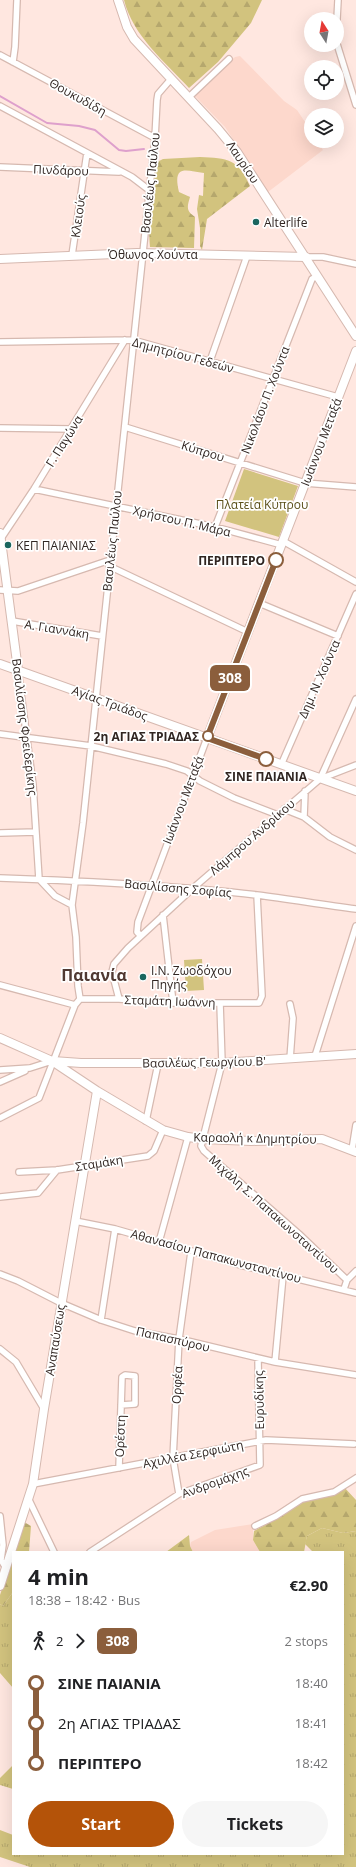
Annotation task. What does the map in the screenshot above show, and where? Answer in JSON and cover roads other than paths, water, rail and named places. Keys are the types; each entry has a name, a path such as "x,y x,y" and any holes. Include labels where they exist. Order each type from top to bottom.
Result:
{"street":[{"path":"13,62 17,0"},
{"name":"Λαυρίου","path":"118,0 124,20 131,34 224,135 237,152 356,336"},
{"path":"337,12 338,0"},
{"path":"339,52 356,105"},
{"name":"Θουκυδίδη","path":"0,55 155,138"},
{"path":"189,97 229,59"},
{"name":"Βασιλέως Παύλου","path":"80,999 76,937 72,905 91,746 133,340 144,253 158,94 171,79"},
{"path":"0,106 144,184 149,190"},
{"name":"Κλειούς","path":"72,256 87,153"},
{"name":"Πινδάρου","path":"0,167 121,172"},
{"name":"Όθωνος Χούντα","path":"0,259 144,253 306,257"},
{"path":"210,361 247,256"},
{"path":"306,257 323,257 356,264"},
{"name":"Νικολάου Π. Χούντα","path":"215,527 312,279 317,276"},
{"name":"Γ. Παγώνα","path":"0,538 34,489 125,340"},
{"name":"Δημητρίου Γεδεών","path":"0,342 133,340 338,397"},
{"name":"Ιωάννου Μεταξά","path":"141,936 137,932 138,922 151,886 356,351"},
{"name":"Κύπρου","path":"124,427 305,483 356,487"},
{"path":"0,428 71,429"},
{"name":"Χρήστου Π. Μάρα","path":"34,489 215,527 282,543 356,582"},
{"name":"Βασιλίσσης Φρειδερίκης","path":"0,538 4,591 12,621 33,785 38,879"},
{"path":"4,591 18,591 110,563 248,632"},
{"name":"Δημ. Ν. Χούντα","path":"281,765 356,594"},
{"path":"259,603 338,636"},
{"name":"Α. Γιαννάκη","path":"12,621 102,636"},
{"name":"Αγίας Τριάδος","path":"0,664 356,792"},
{"path":"320,778 356,699"},
{"path":"0,734 91,746 148,758 187,771 200,781 234,798 278,815"},
{"name":"Λάμπρου Ανδρίκου","path":"119,999 112,972 114,964 141,936 192,889 320,778 356,766"},
{"path":"304,817 305,791"},
{"path":"284,809 304,817 330,838 356,850"},
{"path":"0,833 36,832"},
{"name":"Βασιλίσσης Σοφίας","path":"0,878 75,880 192,889 257,895 356,910"},
{"path":"38,879 55,896 72,905"},
{"name":"Σταμάτη Ιωάννη","path":"80,999 119,999 173,1003 259,1003 262,996 257,895"},
{"path":"163,915 173,1003"},
{"path":"315,1056 356,926"},
{"path":"0,986 75,1005"},
{"path":"0,1118 39,1098 52,1061 75,1005 80,999"},
{"path":"203,1139 222,1063 220,1003"},
{"path":"290,1004 293,1018 290,1059"},
{"path":"0,1038 52,1061"},
{"name":"Βασιλέως Γεωργίου Β'","path":"52,1061 158,1064 222,1063 356,1054"},
{"path":"0,1082 30,1068 52,1061"},
{"name":"Καραολή κ Δημητρίου","path":"52,1061 97,1091 163,1130 188,1137 203,1139 251,1141 322,1140 354,1151"},
{"path":"146,1121 158,1064"},
{"path":"0,1070 30,1068"},
{"name":"Αναπαύσεως","path":"0,1586 33,1484 61,1302 97,1091"},
{"path":"354,1151 356,1125"},
{"name":"Σταμάκη","path":"19,1172 57,1170 151,1155 163,1130"},
{"path":"159,1242 188,1137"},
{"name":"Μιχάλη Σ. Παπακωνσταντίνου","path":"203,1139 202,1146 204,1150 299,1234 347,1280 344,1289"},
{"path":"0,1197 38,1194 57,1170"},
{"name":"Αθανασίου Παπακωνσταντίνου","path":"75,1222 116,1229 191,1252 356,1293"},
{"path":"101,1320 116,1229"},
{"name":"Ορφέα","path":"179,1494 173,1458 179,1339 191,1252"},
{"path":"347,1280 356,1271"},
{"name":"Παπασπύρου","path":"0,1274 101,1320 135,1331 179,1339 258,1359 356,1374"},
{"path":"275,1362 283,1276"},
{"path":"0,1349 16,1362 44,1409"},
{"name":"Ευρυδίκης","path":"258,1359 260,1442"},
{"name":"Ορέστη","path":"119,1468 121,1405 122,1377 125,1375 135,1376 136,1404 121,1405"},
{"name":"Αχιλλέα Σερφιώτη","path":"33,1484 266,1440 354,1444"},
{"name":"Ανδρομάχης","path":"92,1551 179,1494 260,1465 260,1442"},
{"path":"255,1526 276,1516 302,1499 334,1492 356,1478"},
{"path":"29,1500 54,1551"},
{"path":"0,1516 3,1545 1,1560 6,1568"}],"waterway":[{"path":"0,96 47,123 79,126 95,130 119,150 126,151 144,149"}],"place":[{"name":"Alterlife","path":"256,222"},
{"name":"ΚΕΠ ΠΑΙΑΝΙΑΣ","path":"8,545"},
{"name":"ΠΕΡΙΠΤΕΡΟ","path":"276,560"},
{"name":"2η ΑΓΙΑΣ ΤΡΙΑΔΑΣ","path":"208,736"},
{"name":"ΣΙΝΕ ΠΑΙΑΝΙΑ","path":"266,759"},
{"name":"Ι.Ν. Ζωοδόχου Πηγής","path":"143,977"}],"district":[{"name":"Παιανία","path":"94,975"}],"park label":[{"name":"Πλατεία Κύπρου","path":"262,504"}]}
